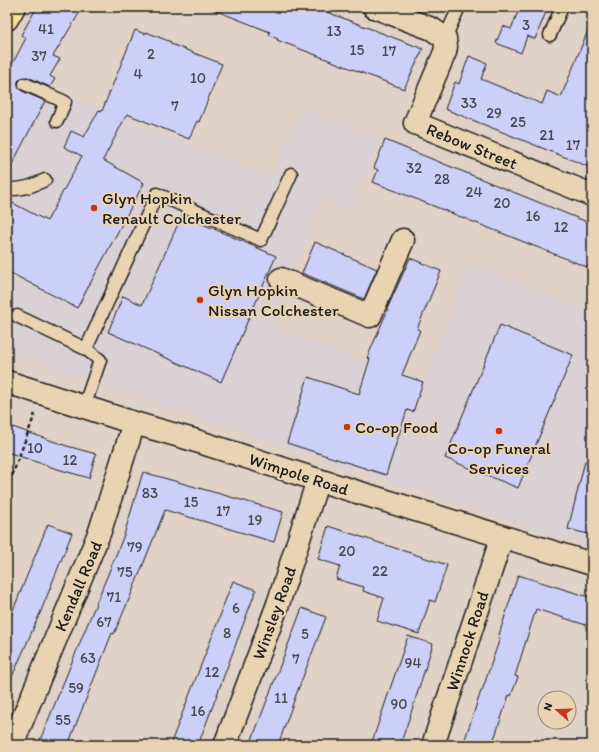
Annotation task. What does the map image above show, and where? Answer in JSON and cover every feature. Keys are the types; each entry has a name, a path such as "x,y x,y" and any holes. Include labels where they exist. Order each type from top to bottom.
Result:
{"main road":[{"path":"7,19 14,7"}],"street":[{"path":"374,7 432,29 446,38"},
{"name":"Rebow Street","path":"446,38 445,52 415,123 592,195"},
{"path":"281,279 370,316 403,240"},
{"name":"Wimpole Road","path":"7,382 502,538 592,564"},
{"name":"Kendall Road","path":"12,745 100,531 134,423"},
{"name":"Winsley Road","path":"225,745 278,604 318,480"},
{"name":"Winnock Road","path":"434,745 502,538"}],"lane":[{"path":"446,38 459,7"},
{"path":"550,35 562,7"},
{"path":"25,84 65,102 57,121"},
{"path":"86,349 157,194 261,240 291,174"},
{"path":"7,189 17,190 31,187 45,180"},
{"path":"17,316 86,349 100,360 84,406"}],"path":[{"path":"7,489 42,393"}],"shaded area":[{"path":"7,68 126,120 271,177 302,107 381,140 349,211 323,199 296,263 278,316 279,330 357,359 425,380 470,262 592,314 592,429 590,434 592,435 592,546 547,533 460,503 328,461 7,351"}],"building":[{"path":"37,7 83,7 53,56 60,59 50,76 55,79 50,87 28,77 21,78 18,81 18,85 22,91 45,101 7,174 7,74 26,38 21,35"},
{"path":"209,7 314,7 423,49 404,89 277,40 278,39 269,35 270,32"},
{"path":"520,7 548,7 535,39 527,36 521,53 496,43 503,26 511,29"},
{"path":"591,23 592,168 445,109 455,82 459,84 469,56 487,63 481,79 542,104 547,91 561,97"},
{"path":"135,30 145,34 146,32 171,42 171,44 222,64 199,122 197,121 189,139 127,114 103,160 144,183 77,308 7,271 7,200 47,221 82,156 64,147 71,131 84,137 99,110 102,111"},
{"path":"385,140 592,224 592,269 373,182 378,170 374,168"},
{"name":"Glyn Hopkin Nissan Colchester","path":"182,215 276,256 221,382 108,332 123,296 142,305"},
{"path":"315,242 377,269 364,299 302,273"},
{"name":"Co-op Food","path":"410,258 441,271 417,329 420,330 402,375 423,382 413,412 407,410 386,475 287,443 308,377 359,394 370,359 367,358"},
{"name":"Co-op Funeral Services","path":"500,325 573,355 518,488 445,458"},
{"path":"7,425 67,446 96,454 89,478 7,452"},
{"path":"585,461 592,461 592,535 568,529"},
{"path":"143,472 283,512 274,542 165,510 130,597 114,634 112,633 68,745 38,745 124,535"},
{"path":"48,524 72,533 41,611 7,688 7,625"},
{"path":"328,526 447,565 435,602 430,600 419,634 377,621 384,598 363,591 364,587 336,579 340,566 318,559"},
{"path":"518,575 592,598 592,627 536,609 515,676 518,677 511,696 509,695 492,745 463,745 500,638 498,638"},
{"path":"233,581 256,590 198,745 170,745 222,611"},
{"path":"302,608 326,617 278,745 250,745"},
{"path":"408,636 433,644 410,716 400,745 371,745"}],"place":[{"name":"Glyn Hopkin Renault Colchester","path":"94,208"},
{"name":"Glyn Hopkin Nissan Colchester","path":"200,300"},
{"name":"Co-op Food","path":"347,427"},
{"name":"Co-op Funeral Services","path":"499,431"}]}
